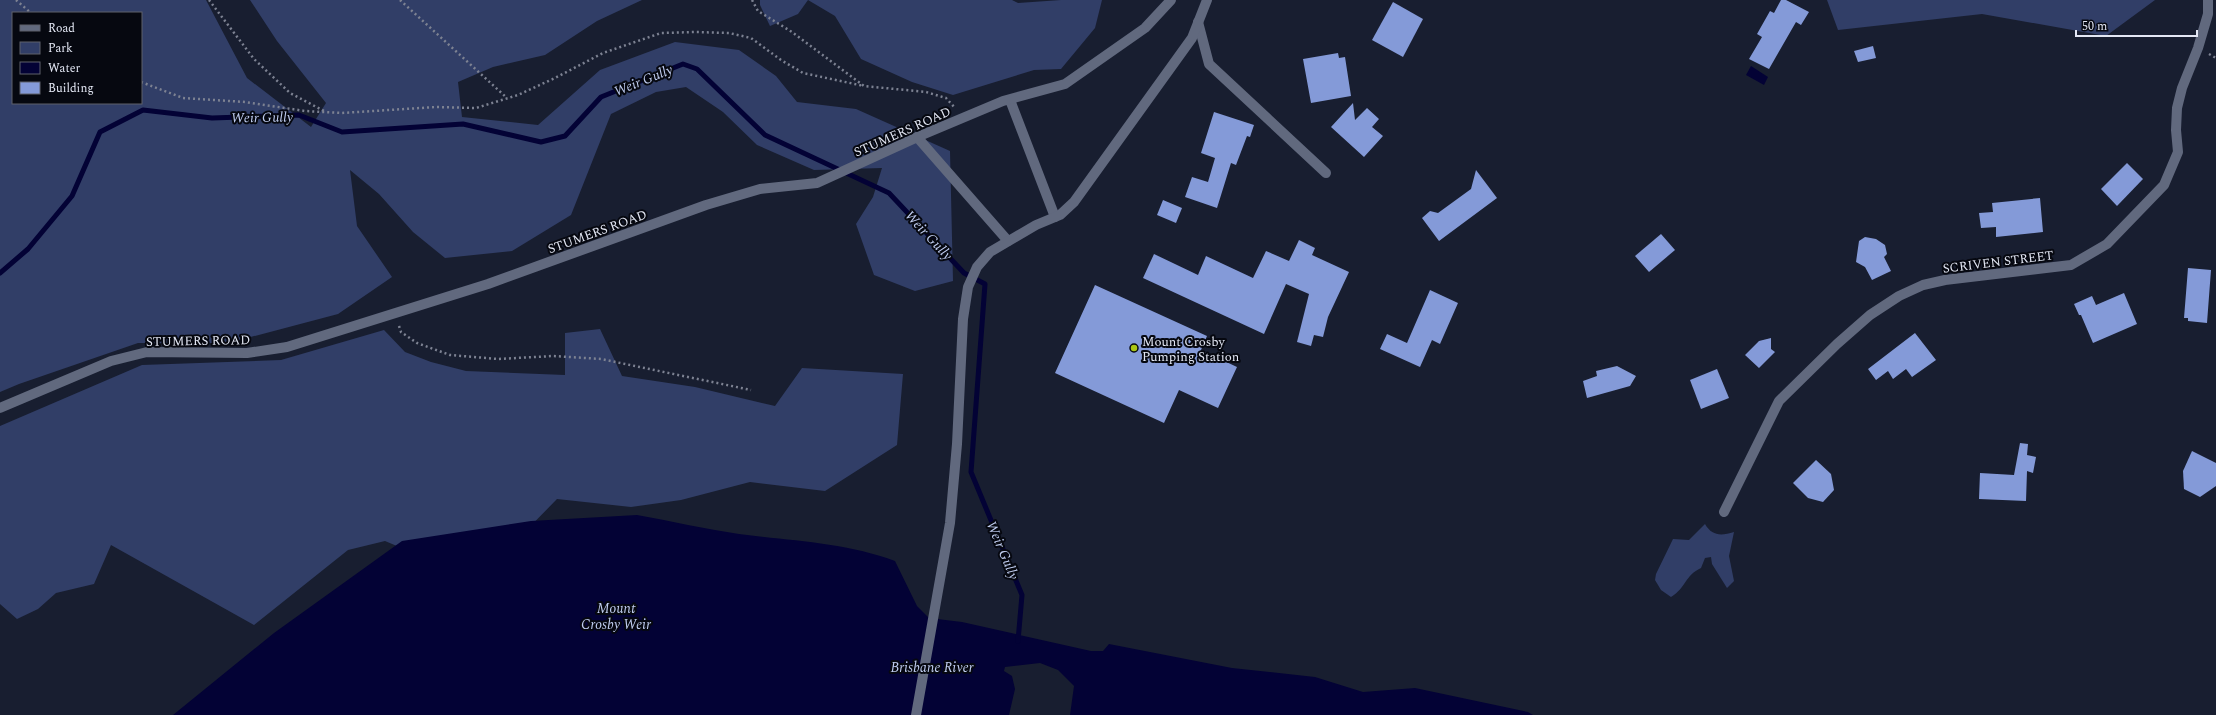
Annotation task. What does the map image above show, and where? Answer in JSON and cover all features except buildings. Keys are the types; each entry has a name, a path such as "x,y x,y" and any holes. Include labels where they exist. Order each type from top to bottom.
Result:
{"street":[{"name":"STUMERS ROAD","path":"0,408 111,361 147,352 247,353 287,347 394,312 488,284 706,205 760,189 817,184 917,137 963,118 1010,100 1065,84 1145,28 1171,0"},
{"path":"916,715 950,523 957,444 962,319 968,287 977,267 990,252 1008,240 1055,217 1074,202 1192,38 1206,0"},
{"name":"SCRIVEN STREET","path":"1724,512 1779,401 1837,344 1870,315 1899,296 1923,284 2071,265 2107,244 2164,185 2178,152 2176,130 2177,108 2182,88 2198,48 2208,14 2208,0"},
{"path":"1198,22 1209,64 1326,173"},
{"path":"1010,100 1055,217"},
{"path":"917,137 1008,240"}],"path":[{"path":"16,0 30,12"},
{"path":"210,0 254,59 290,92 327,112"},
{"path":"400,0 507,98"},
{"path":"752,0 758,11 792,32 864,86"},
{"path":"142,82 183,98 245,102 327,112 383,112 436,107 476,108 507,98 555,78 603,53 661,33 729,33 752,38 781,60 804,73 864,86 926,92 946,98 963,118"},
{"path":"394,312 402,332 417,343 450,355 498,359 554,356 601,359 751,390"}],"green space":[{"path":"0,0 206,0 247,78 311,127 326,103 277,41 250,0 642,0 597,21 545,55 493,67 458,82 462,117 538,125 600,70 675,42 739,50 776,76 797,102 856,109 950,151 953,281 915,291 874,275 856,224 873,197 882,168 814,170 757,145 723,112 686,87 656,92 611,114 571,215 512,251 445,258 413,232 379,194 350,170 357,226 392,277 338,314 228,343 138,343 0,392"},
{"path":"760,0 808,0 798,14 770,26 760,5"},
{"path":"808,0 1012,0 1018,3 1061,0 1102,0 1095,28 1061,69 1034,70 953,95 912,82 861,59 835,16"},
{"path":"1827,0 2155,0 2106,36 1982,14 1838,30"},
{"path":"600,329 622,376 695,387 775,406 802,368 903,374 897,445 825,491 750,482 681,500 631,507 557,499 515,542 430,560 385,541 348,550 254,625 111,545 94,584 56,593 38,609 17,619 0,604 0,426 142,365 281,360 384,330 405,352 431,362 466,371 565,375 565,333"},
{"path":"1705,524 1711,531 1717,534 1734,532 1729,556 1734,581 1727,588 1712,564 1711,557 1705,558 1701,568 1692,574 1680,590 1671,597 1661,590 1655,580 1656,574 1673,539 1689,540"}],"water":[{"path":"1751,66 1768,77 1764,85 1746,75"},
{"name":"Mount Crosby Weir","path":"637,515 739,534 837,546 895,561 917,606 929,618 962,622 1091,651 1103,651 1109,644 1232,668 1315,677 1363,692 1415,688 1528,712 1533,715 1070,715 1074,686 1058,670 1040,663 1005,667 1004,671 1012,676 1015,689 1009,715 173,715 274,633 402,541 531,521"}],"waterway":[{"name":"Weir Gully","path":"0,273 28,249 72,196 100,132 143,110 212,118 299,115 342,132 463,124 541,142 565,136 601,97 683,64 697,69 765,135 889,193 964,273 985,284 971,472 1022,595 1018,641"}],"place":[{"name":"Mount Crosby Pumping Station","path":"1134,348"}],"water label":[{"name":"Brisbane River","path":"932,667"}]}
